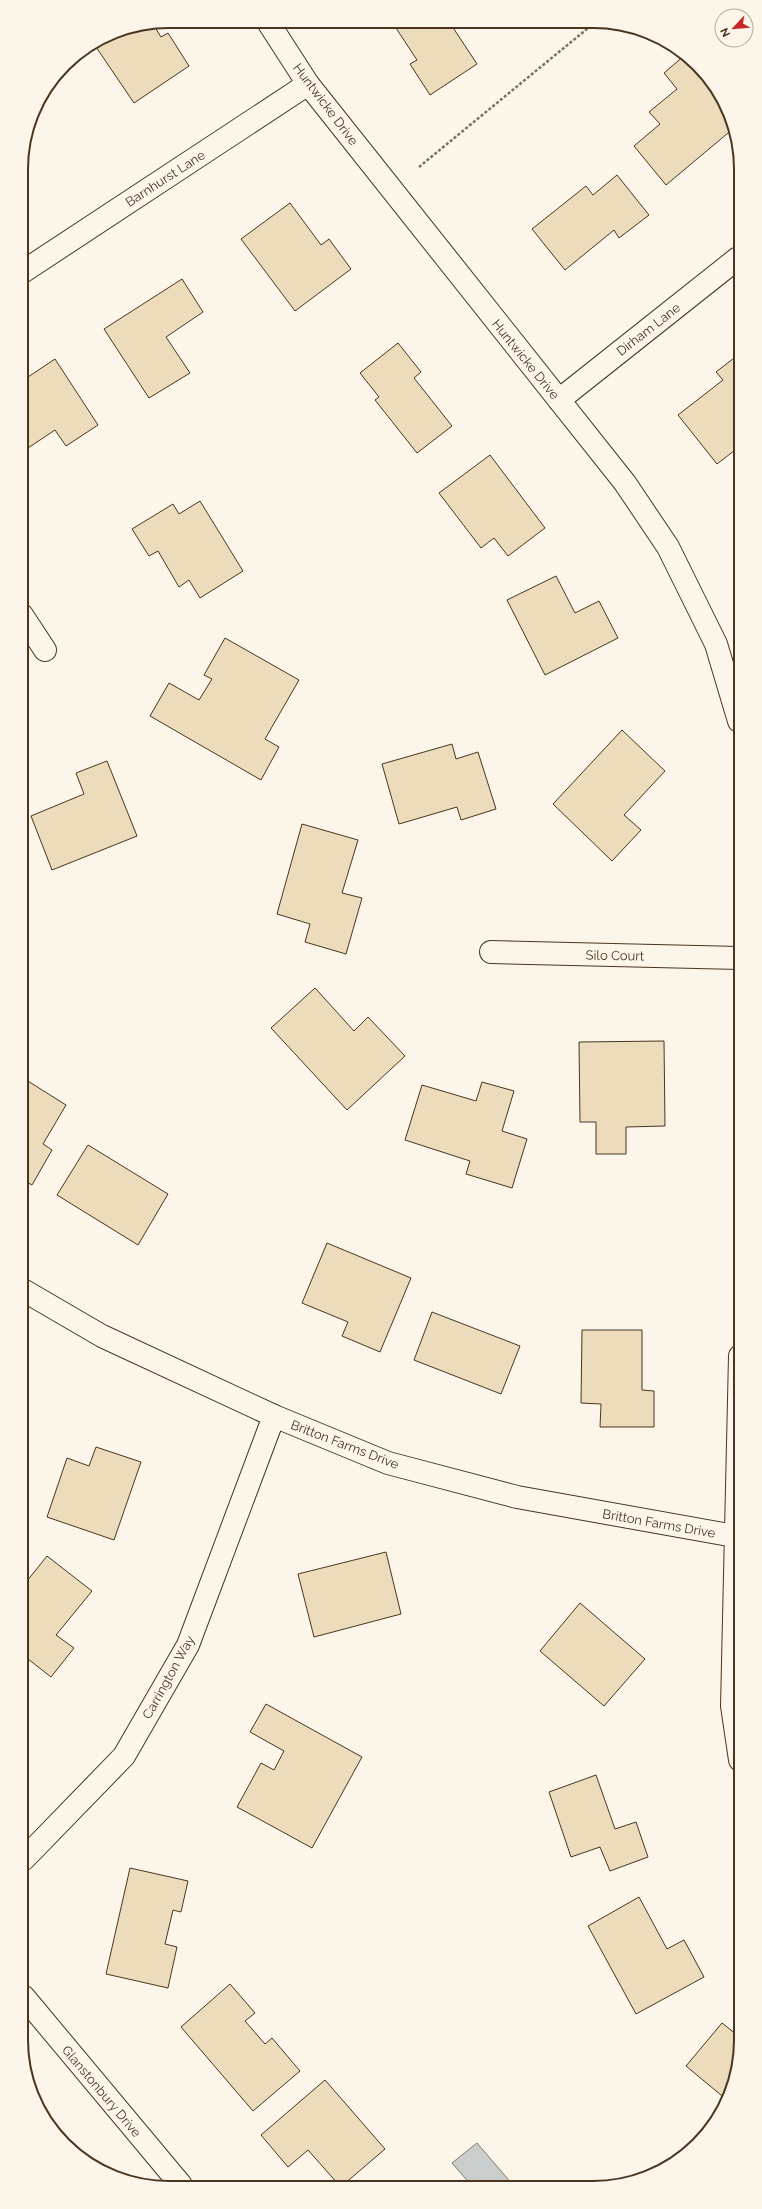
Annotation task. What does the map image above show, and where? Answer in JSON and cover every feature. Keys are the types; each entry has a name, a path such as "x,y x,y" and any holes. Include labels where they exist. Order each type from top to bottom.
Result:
{"street":[{"name":"Huntwicke Drive","path":"272,28 308,84 625,483 668,547 716,644 734,704"},
{"name":"Barnhurst Lane","path":"28,269 308,84"},
{"name":"Dirham Lane","path":"559,400 734,261"},
{"path":"28,624 45,650"},
{"name":"Silo Court","path":"491,952 734,958"},
{"name":"Britton Farms Drive","path":"28,1293 102,1336 274,1416 388,1463 517,1497 734,1536"},
{"name":"Carrington Way","path":"28,1855 124,1756 188,1645 274,1416"},
{"path":"734,1650 732,1706 734,1720"},
{"name":"Glanstonbury Drive","path":"28,2002 178,2181"}],"path":[{"path":"419,167 588,28"}],"shaded area":[{"path":"477,2143 510,2181 468,2181 452,2163"}],"building":[{"path":"156,28 161,37 168,33 189,66 134,103 97,48 124,35 151,29"},
{"path":"396,28 453,28 477,64 430,95 410,64 417,60"},
{"path":"681,59 693,69 705,83 715,99 727,124 729,132 666,185 634,146 660,124 649,112 677,89 664,73"},
{"path":"617,175 649,215 619,238 614,230 565,270 532,229 586,186 593,195"},
{"path":"290,203 321,245 329,239 351,269 295,311 241,239"},
{"path":"182,279 203,312 166,337 190,373 149,398 104,329"},
{"path":"398,343 421,372 414,378 452,426 417,453 375,400 379,397 360,373"},
{"path":"734,358 734,451 717,464 678,415 723,380 716,372"},
{"path":"55,359 98,425 66,446 55,430 28,448 28,377"},
{"path":"490,455 545,528 508,556 494,538 481,548 439,493"},
{"path":"200,501 243,571 200,598 189,580 179,587 158,551 149,556 132,529 173,504 179,514"},
{"path":"556,576 575,613 599,601 618,638 545,675 507,600"},
{"path":"225,638 299,680 265,739 279,747 261,780 150,716 169,683 199,700 212,679 204,675"},
{"path":"622,730 665,771 624,815 641,830 612,861 553,804"},
{"path":"452,744 456,759 478,752 496,809 461,820 457,807 399,824 382,764"},
{"path":"107,761 137,836 52,870 31,816 84,794 76,773"},
{"path":"302,824 358,840 342,893 362,898 346,954 305,942 310,924 277,914"},
{"path":"315,988 354,1031 368,1017 405,1056 347,1110 271,1028"},
{"path":"664,1041 665,1126 626,1127 626,1154 596,1154 596,1122 580,1122 579,1042"},
{"path":"28,1081 66,1105 43,1144 52,1150 32,1185 28,1183"},
{"path":"482,1082 514,1091 502,1131 527,1139 512,1188 466,1174 470,1161 405,1140 422,1085 476,1101"},
{"path":"88,1145 168,1194 138,1245 57,1195"},
{"path":"327,1243 411,1278 380,1352 342,1336 348,1322 302,1303"},
{"path":"432,1312 520,1346 501,1394 414,1360"},
{"path":"582,1330 642,1330 642,1390 654,1391 654,1427 600,1427 601,1404 581,1403"},
{"path":"96,1447 141,1462 114,1540 47,1517 67,1458 89,1466"},
{"path":"386,1552 401,1614 314,1637 298,1574"},
{"path":"47,1556 92,1591 56,1635 74,1648 51,1677 28,1659 28,1580"},
{"path":"580,1603 645,1659 604,1706 540,1651"},
{"path":"266,1704 362,1757 312,1848 237,1807 261,1763 274,1770 284,1751 250,1732"},
{"path":"596,1775 615,1829 636,1822 648,1857 610,1871 600,1847 571,1857 549,1792"},
{"path":"130,1868 188,1881 181,1912 173,1910 165,1944 177,1947 168,1988 106,1974"},
{"path":"639,1897 667,1949 684,1940 704,1977 636,2014 588,1926"},
{"path":"230,1984 255,2013 245,2021 265,2044 272,2038 300,2071 253,2111 181,2027"},
{"path":"722,2023 734,2032 733,2058 727,2085 722,2096 686,2066"},
{"path":"325,2080 385,2149 348,2181 335,2181 308,2150 288,2167 261,2135"}]}
